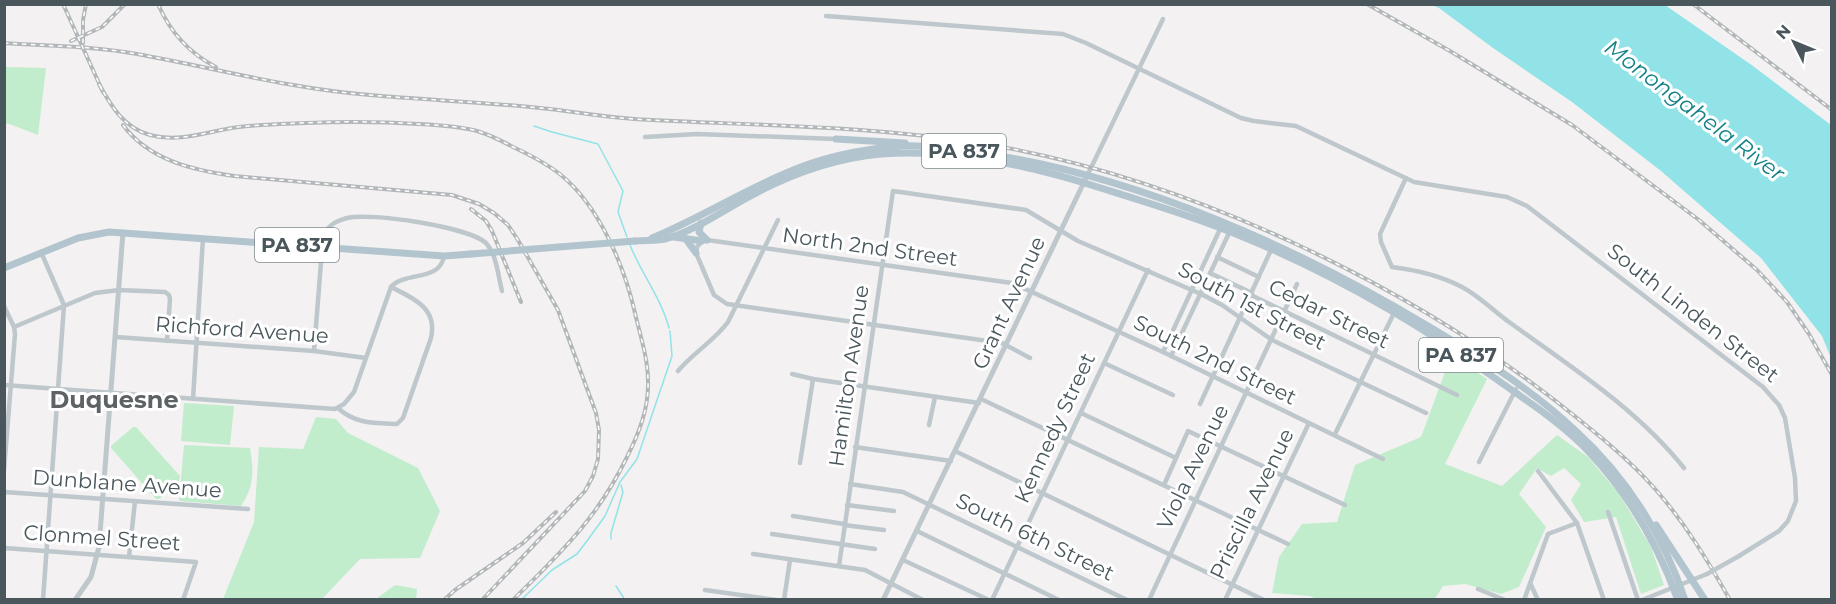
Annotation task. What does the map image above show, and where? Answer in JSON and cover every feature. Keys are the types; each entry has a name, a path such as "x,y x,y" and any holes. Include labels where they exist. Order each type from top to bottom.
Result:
{"main road":[{"path":"836,139 935,146 941,155"},
{"path":"836,139 841,146 841,158"},
{"name":"PA 837","path":"647,240 685,225 785,173 886,147 935,146 1010,158 1147,194 1222,226 1285,249 1390,304 1460,345 1516,388 1575,439 1610,476 1650,534 1677,586 1678,600"},
{"name":"PA 837","path":"4,268 80,237 109,232 444,256 661,240 702,222 779,181 841,158 894,153 941,155 1086,179"},
{"path":"702,222 699,232 704,241"},
{"name":"PA 837","path":"1231,229 1350,288 1394,313 1563,419 1598,453 1646,510 1706,600"},
{"path":"672,237 704,241"},
{"path":"685,238 696,253"},
{"path":"1620,478 1652,525 1685,600"}],"street":[{"name":"South Linden Street","path":"826,16 1063,34 1241,117 1303,129 1422,185 1507,197 1527,206 1772,396 1785,418 1795,478 1796,501 1788,521 1779,531 1707,574 1640,600"},
{"name":"Grant Avenue","path":"884,600 928,504 951,461 1163,19"},
{"path":"645,137 697,134 836,139"},
{"path":"1406,178 1380,234 1380,242 1392,267 1424,272 1463,288 1542,344 1642,423 1663,442 1684,468"},
{"name":"South 1st Street","path":"893,191 1026,210 1078,241 1148,270 1222,305 1272,340 1426,413"},
{"name":"Hamilton Avenue","path":"839,567 893,191"},
{"path":"314,351 321,247 324,234 332,224 354,217 400,219 466,233 481,240 490,249 495,259 502,291"},
{"path":"678,371 720,332 737,306 778,220"},
{"path":"1163,352 1222,226"},
{"path":"1171,356 1231,229"},
{"path":"75,600 91,578 98,554 123,232"},
{"path":"193,399 203,238"},
{"path":"704,241 697,247 696,253 718,299 727,304 1002,344 1030,358"},
{"name":"North 2nd Street","path":"704,241 1012,284 1032,292"},
{"path":"1200,404 1271,250"},
{"path":"41,252 64,305 43,600"},
{"path":"338,408 352,396 391,287 399,280 424,275 436,269 442,263 444,256"},
{"path":"1217,257 1259,277"},
{"name":"Kennedy Street","path":"990,600 1043,494 1148,270"},
{"name":"Cedar Street","path":"1210,273 1457,396"},
{"name":"Viola Avenue","path":"1149,600 1297,284"},
{"path":"8,385 338,408 350,418 366,423 397,424 403,418 431,338 432,325 430,315 424,306 391,287"},
{"path":"14,327 91,294 119,290 165,292 169,295 167,340"},
{"name":"South 2nd Street","path":"1032,292 1163,352 1383,459"},
{"path":"4,306 14,327 8,385 4,470"},
{"path":"1335,434 1394,313"},
{"name":"Richford Avenue","path":"116,336 366,357"},
{"path":"1104,363 1173,395"},
{"path":"792,374 935,397 980,401 1288,544"},
{"path":"800,463 813,379"},
{"path":"1479,462 1516,388"},
{"path":"929,426 935,397"},
{"path":"1081,413 1176,458"},
{"name":"Priscilla Avenue","path":"1225,600 1309,423"},
{"path":"1164,485 1188,431 1345,505"},
{"path":"855,447 951,461"},
{"path":"955,451 1261,599"},
{"path":"1538,471 1577,523 1605,600"},
{"name":"South 6th Street","path":"850,484 903,492 1127,600"},
{"name":"Dunblane Avenue","path":"4,492 248,509"},
{"path":"129,557 135,501"},
{"path":"847,505 894,511"},
{"path":"1608,512 1640,600"},
{"path":"793,516 884,530"},
{"path":"1524,600 1548,534 1577,523"},
{"path":"917,531 1059,600"},
{"path":"771,534 875,549"},
{"name":"Clonmel Street","path":"4,548 196,562 183,600"},
{"path":"753,554 865,570 923,600"},
{"path":"784,600 790,560"},
{"path":"903,560 990,600"},
{"path":"1530,583 1538,600"},
{"path":"1478,589 1505,600"},
{"path":"705,590 776,600"}],"green space":[{"path":"5,67 46,68 38,135 7,123 5,127"},
{"path":"1454,357 1487,379 1445,464 1502,486 1557,435 1588,457 1619,494 1651,547 1664,585 1641,594 1616,517 1584,522 1571,500 1581,484 1564,468 1551,476 1537,468 1519,494 1546,527 1519,587 1501,594 1465,584 1443,586 1434,600 1318,600 1310,596 1272,593 1279,557 1302,524 1337,522 1355,465 1421,437 1445,372"},
{"path":"184,403 234,406 230,445 181,441"},
{"path":"316,417 336,419 348,433 418,468 440,511 420,558 360,559 322,599 223,599 254,522 259,447 303,449"},
{"path":"133,427 136,427 180,476 179,481 159,499 156,499 111,448"},
{"path":"184,445 250,448 252,479 241,506 179,501"},
{"path":"395,585 417,589 416,599 376,599"}],"water":[{"name":"Monongahela River","path":"1432,5 1665,5 1753,66 1831,125 1831,358 1822,336 1761,258 1661,171 1572,102"}],"waterway":[{"path":"534,126 598,144 623,191 618,212 627,237"},
{"path":"630,245 661,306 669,328"},
{"path":"521,600 552,570 577,554 605,516 620,482 637,459 672,356 670,331"},
{"path":"611,539 623,492 621,485"},
{"path":"616,586 625,600"}],"railway":[{"path":"63,4 103,92"},
{"path":"83,43 86,4"},
{"path":"71,41 102,27 125,4"},
{"path":"158,4 168,24 181,41 216,67"},
{"path":"1367,4 1572,125 1699,220 1757,270 1787,302 1809,334 1832,375"},
{"path":"1693,4 1832,110"},
{"path":"4,43 121,51 282,83 340,92 552,109 622,118 818,127 911,134 1002,147 1074,163 1148,185 1221,212 1294,243 1365,278 1433,317 1497,358 1583,422 1645,478 1686,529 1730,600"},
{"path":"99,84 119,115 133,127 150,135 187,137 236,127 291,123 375,122 455,127 487,134 532,156 561,175 575,188 598,220 617,256 624,276 647,364 647,401 627,457 603,499 577,534 513,600"},
{"path":"123,125 145,147 158,155 187,166 234,176 452,195 479,204 508,225 558,310 596,413 599,430 598,459 585,491 482,600"},
{"path":"471,209 486,221 492,231 521,302"},
{"path":"444,600 523,543 556,512"}],"district":[{"name":"Duquesne","path":"114,400"}]}
